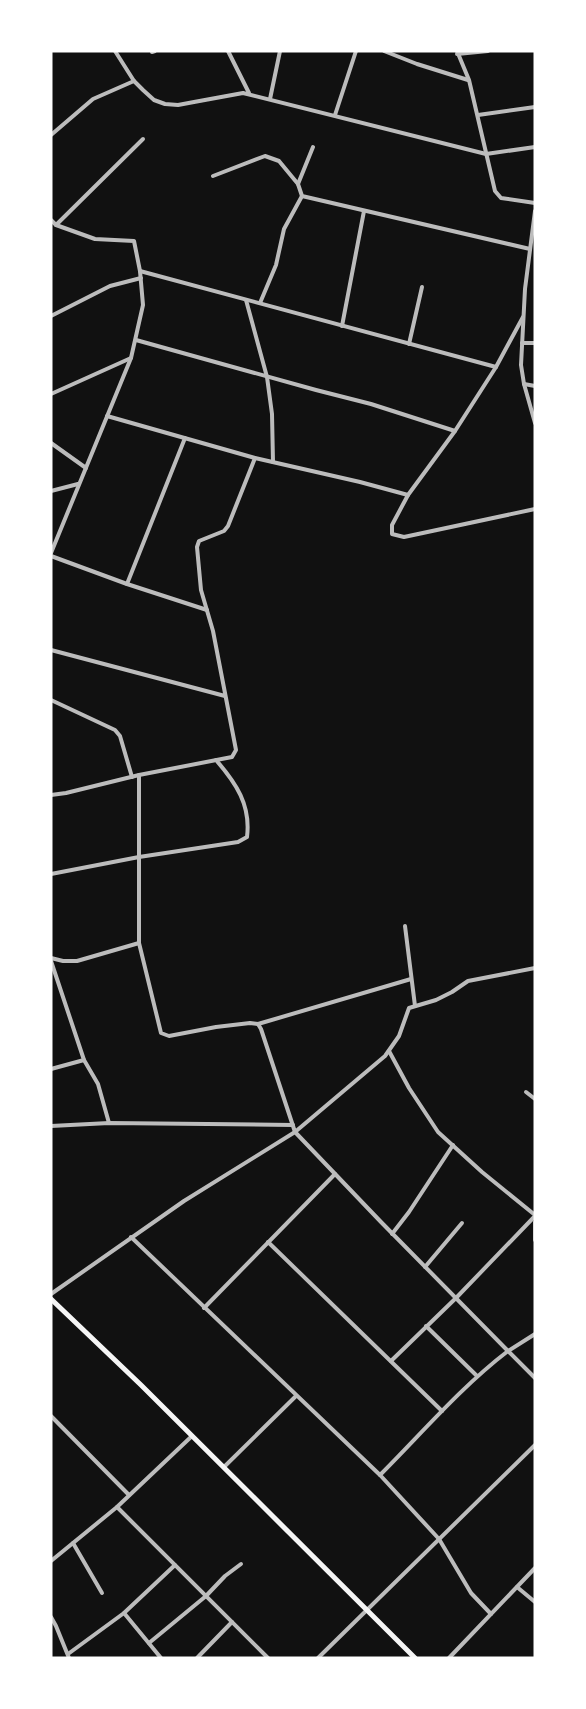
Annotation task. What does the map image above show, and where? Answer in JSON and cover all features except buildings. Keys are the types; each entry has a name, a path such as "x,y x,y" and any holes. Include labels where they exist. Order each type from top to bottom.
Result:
{"main road":[{"path":"51,1299 415,1658"}],"street":[{"path":"115,51 134,81 154,100 165,104 178,105 243,93 486,154 535,147"},
{"path":"228,51 249,94"},
{"path":"270,99 280,51"},
{"path":"335,116 356,51"},
{"path":"384,51 469,80"},
{"path":"488,51 457,52 469,80 497,195 501,198 535,203"},
{"path":"51,135 93,99 134,81"},
{"path":"478,115 535,107"},
{"path":"56,225 143,139"},
{"path":"298,184 313,147"},
{"path":"213,176 266,156 279,161 298,184 302,196 284,229 276,265 260,303"},
{"path":"302,196 530,249"},
{"path":"342,326 364,211"},
{"path":"535,211 522,343 524,384 535,423"},
{"path":"51,220 56,225 95,239 134,241 141,271 143,305 131,358 51,554 126,584 207,610"},
{"path":"141,271 496,367"},
{"path":"51,316 110,286 141,278"},
{"path":"409,344 422,287"},
{"path":"246,300 267,377 272,414 273,462"},
{"path":"524,317 496,367 455,431 408,495 392,525 392,534 404,537 535,509"},
{"path":"136,340 371,404 455,431"},
{"path":"522,343 535,343"},
{"path":"51,394 131,358"},
{"path":"524,384 535,386"},
{"path":"107,416 255,458 408,495"},
{"path":"126,584 185,438"},
{"path":"51,443 86,468"},
{"path":"51,795 216,760 232,756 236,750 213,631 201,590 197,548 199,541 224,531 228,526 255,458"},
{"path":"51,491 79,484"},
{"path":"51,650 225,696"},
{"path":"51,700 115,730 120,736 132,777"},
{"path":"51,874 139,857 238,842 247,837 249,824 243,797 231,777 216,760"},
{"path":"139,775 139,943 161,1034 169,1036 216,1026 258,1024 411,979"},
{"path":"405,926 415,1006"},
{"path":"110,1123 98,1084 84,1060 51,959 77,961 139,943"},
{"path":"51,1294 184,1201 295,1132 385,1056 399,1036 409,1008 436,1000 468,981 535,968"},
{"path":"258,1024 295,1132 535,1378"},
{"path":"389,1051 409,1088 438,1132 535,1216 391,1361"},
{"path":"51,1069 84,1060"},
{"path":"526,1092 535,1099"},
{"path":"51,1125 110,1123 293,1125"},
{"path":"392,1234 453,1145"},
{"path":"204,1308 336,1174"},
{"path":"535,1222 535,1240"},
{"path":"425,1267 462,1223"},
{"path":"131,1238 380,1475 439,1539 471,1593 491,1614"},
{"path":"268,1242 442,1411"},
{"path":"426,1326 477,1376"},
{"path":"380,1475 477,1376 508,1351 535,1334"},
{"path":"224,1468 296,1396"},
{"path":"51,1416 129,1495"},
{"path":"51,1561 117,1507 192,1436"},
{"path":"318,1658 535,1445"},
{"path":"117,1507 268,1658"},
{"path":"73,1543 102,1593"},
{"path":"149,1643 241,1564"},
{"path":"51,1617 68,1656 124,1613 175,1565"},
{"path":"448,1658 535,1568"},
{"path":"517,1587 535,1602"},
{"path":"124,1613 161,1658"},
{"path":"197,1658 232,1622"}]}
